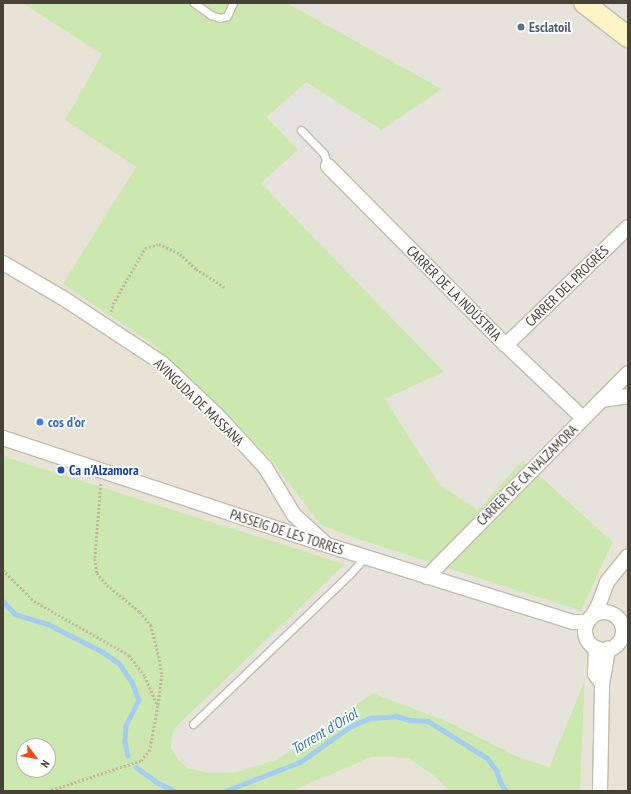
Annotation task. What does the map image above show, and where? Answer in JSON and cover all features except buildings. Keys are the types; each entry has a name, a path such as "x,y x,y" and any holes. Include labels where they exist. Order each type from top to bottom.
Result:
{"main road":[{"path":"584,3 628,37"}],"street":[{"name":"CARRER DE LA INDÚSTRIA","path":"328,166 506,345 583,418"},
{"name":"CARRER DEL PROGRÉS","path":"506,345 628,227"},
{"name":"AVINGUDA DE MASSANA","path":"3,263 63,298 162,364 217,415 266,467 294,516 328,545"},
{"name":"CARRER DE CA N'ALZAMORA","path":"427,577 628,373"},
{"path":"601,400 628,396"},
{"name":"PASSEIG DE LES TORRES","path":"3,438 427,577 584,624"},
{"path":"612,648 590,644 584,624 603,593 607,582 628,556"},
{"path":"600,791 602,684 612,648 621,639 625,631 618,619 612,614 603,593"},
{"path":"584,624 597,614 612,614"}],"lane":[{"path":"194,3 211,15 220,18 227,16 233,3"},
{"path":"301,130 324,154 328,166"},
{"path":"193,724 350,575 365,557"}],"path":[{"path":"107,326 113,304 145,248 159,244 180,254 196,270 225,287"},
{"path":"50,791 141,761 150,750 158,706 162,675 151,625 140,612 107,585 97,573 96,536 102,471"},
{"path":"3,570 34,601 129,655 145,676 158,706"}],"shaded area":[{"path":"3,3 22,3 102,54 65,120 136,167 64,284 154,345 270,458 320,523 354,538 345,564 3,456"},
{"path":"287,3 628,3 628,538 613,542 524,460 478,510 440,485 385,399 444,372 260,183 298,150 267,117 306,81 380,130 442,89"},
{"path":"301,91 326,98 372,135 334,161 314,167 281,127 276,115"},
{"path":"354,538 581,611 585,680 549,767 519,757 449,722 373,693 278,759 237,772 209,773 187,768 178,759 171,748 173,730 345,564"},
{"path":"628,538 628,791 580,791 585,680 581,611 613,542"},
{"path":"372,757 410,759 434,776 450,791 292,791"}],"green space":[{"path":"22,3 287,3 442,89 381,130 306,82 267,117 298,150 261,183 444,372 385,399 440,485 478,510 523,460 613,542 581,611 354,538 320,524 270,458 154,345 63,284 136,167 65,120 102,54"},
{"path":"3,456 345,564 173,730 171,748 178,759 187,768 210,773 237,772 278,759 373,693 449,722 519,757 549,767 585,680 580,791 450,791 434,776 410,759 372,757 292,791 3,791"}],"waterway":[{"name":"Torrent d'Oriol","path":"3,601 15,614 48,624 103,652 119,663 132,682 139,700 126,726 125,742 128,756"},
{"name":"Torrent d'Oriol","path":"225,791 300,762 351,726 370,718 396,716 410,720 428,721 487,758 497,771 500,781 506,791"},
{"name":"Torrent d'Oriol","path":"136,767 155,781 175,791"}],"place":[{"name":"Esclatoil","path":"521,27"},
{"name":"cos d'or","path":"40,422"},
{"name":"Ca n'Alzamora","path":"61,470"}]}
